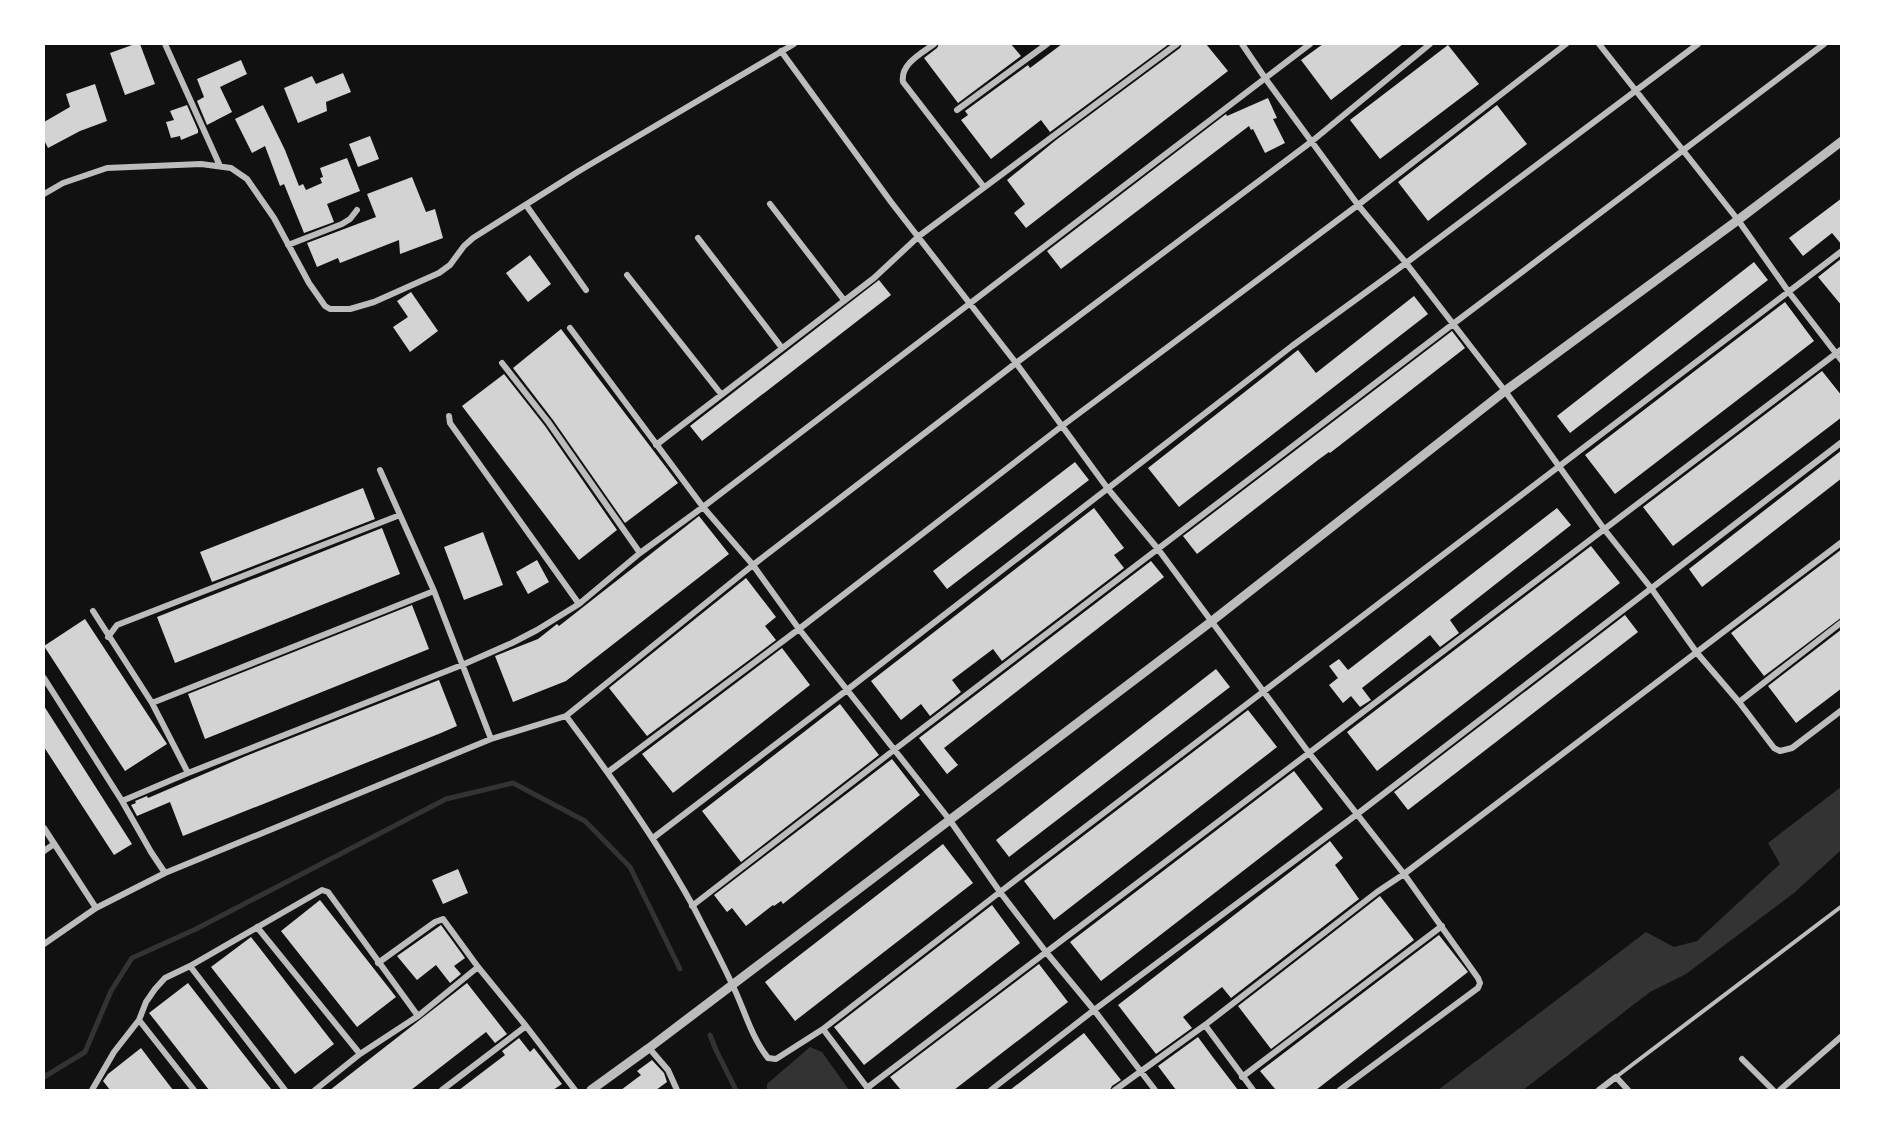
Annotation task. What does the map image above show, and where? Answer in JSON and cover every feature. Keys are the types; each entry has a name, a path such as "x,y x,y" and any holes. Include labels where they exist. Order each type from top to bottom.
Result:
{"street":[{"path":"165,44 220,166"},
{"path":"44,194 63,183 107,168 201,164 231,168 247,179 274,218 309,283 325,306 330,309 350,309 374,302 438,273 450,265 473,238 579,171 794,44"},
{"path":"934,44 905,67 902,75 903,82 984,187"},
{"path":"957,110 1047,44"},
{"path":"656,445 874,278 919,236 1177,44"},
{"path":"1242,44 1358,205 1505,391 1604,529 1651,588 1697,653 1739,702 1768,742 1780,751 1792,748 1842,710"},
{"path":"122,801 462,665 537,630 579,604 640,553 1310,44"},
{"path":"44,944 96,908 165,873 491,739 566,716 753,565 1016,363 1311,142 1430,44"},
{"path":"608,772 799,629 1062,426 1358,205 1566,44"},
{"path":"1599,44 1738,220 1788,291 1839,352 1842,361"},
{"path":"653,838 1292,346 1698,44"},
{"path":"692,906 1453,324 1824,44"},
{"path":"781,51 891,202 1016,363 1108,489 1158,549 1309,753 1404,874 1478,978 1479,985 1340,1090"},
{"path":"591,1090 1212,621 1505,391 1842,141"},
{"path":"770,204 844,300"},
{"path":"526,205 586,290"},
{"path":"288,245 342,225 357,210"},
{"path":"698,238 782,348"},
{"path":"566,716 653,838 692,906 732,984 757,1040 768,1058 776,1059 823,1029 1842,251"},
{"path":"627,275 721,394"},
{"path":"570,328 703,507 753,565 799,629 949,819 1000,892 1155,1090"},
{"path":"823,1029 868,1089 1839,352"},
{"path":"502,363 549,423 640,553"},
{"path":"449,416 450,423 579,604"},
{"path":"992,1090 1842,442"},
{"path":"380,470 434,591 491,739"},
{"path":"108,637 117,625 400,515"},
{"path":"1115,1090 1205,1025 1370,897 1404,874 1842,542"},
{"path":"152,703 434,591"},
{"path":"93,611 152,703 188,773"},
{"path":"1739,702 1842,622"},
{"path":"44,678 165,873"},
{"path":"44,828 96,908"},
{"path":"44,850 54,844"},
{"path":"92,1090 114,1052 139,1020 154,989 165,978 190,966 318,891 327,892 418,1016"},
{"path":"378,963 435,922 441,919 446,921 478,967 575,1090"},
{"path":"1242,1077 1442,926"},
{"path":"257,927 360,1054"},
{"path":"190,966 285,1090"},
{"path":"315,1090 360,1054 418,1016 478,967"},
{"path":"139,1020 194,1090"},
{"path":"1205,1025 1252,1090"},
{"path":"442,1090 526,1026"},
{"path":"1780,1090 1842,1036"},
{"path":"649,1048 668,1070 678,1090"},
{"path":"1742,1059 1773,1090"},
{"path":"1599,1090 1616,1077 1628,1090"}],"lane":[{"path":"1616,1077 1842,906"}],"shaded area":[{"path":"1841,787 1841,850 1794,893 1686,974 1650,992 1523,1090 1438,1090 1646,932 1674,947 1697,941 1780,864 1768,843"},
{"path":"810,1047 822,1052 849,1090 767,1090 767,1084"}],"building":[{"path":"140,44 155,84 125,95 110,53"},
{"path":"939,44 1011,44 1021,56 958,103 924,58"},
{"path":"1062,44 1169,44 1050,132 1041,120 991,159 961,120 968,115 965,111 1028,65 1030,68"},
{"path":"1182,44 1206,44 1228,71 1026,228 1014,213 1025,204 1007,180 1056,140 1180,48"},
{"path":"1323,44 1403,44 1331,100 1301,60"},
{"path":"1448,45 1479,84 1380,159 1350,120"},
{"path":"241,60 247,74 220,87 232,112 207,125 197,101 204,97 197,79"},
{"path":"343,73 351,92 326,102 327,111 298,123 284,88 312,76 316,84"},
{"path":"95,84 107,121 80,131 48,148 44,140 44,122 70,107 66,94"},
{"path":"1268,98 1277,118 1273,119 1285,143 1265,153 1253,129 1251,130 1249,126 1061,269 1047,251 1226,114 1227,116"},
{"path":"187,105 198,133 181,140 180,136 171,138 166,122 174,120 170,111"},
{"path":"263,105 285,150 299,186 303,184 306,190 322,183 320,168 347,158 360,191 327,204 334,222 304,233 284,184 280,186 265,146 252,153 235,119"},
{"path":"1497,105 1527,144 1428,221 1398,182"},
{"path":"370,136 379,159 358,167 349,144"},
{"path":"412,177 426,212 435,209 443,238 400,254 399,240 340,263 338,258 317,267 307,243 376,217 367,194"},
{"path":"1842,198 1842,245 1832,233 1803,256 1789,238"},
{"path":"530,255 551,284 528,302 506,273"},
{"path":"1842,258 1842,306 1818,277"},
{"path":"1754,262 1768,280 1570,433 1557,416"},
{"path":"879,280 891,295 702,441 690,426"},
{"path":"411,292 438,331 410,352 393,327 408,317 397,301"},
{"path":"1414,296 1428,314 1179,507 1148,468 1298,350 1316,373"},
{"path":"1785,302 1814,341 1615,494 1585,455"},
{"path":"561,329 678,483 625,523 553,420 513,368"},
{"path":"1452,331 1465,348 1197,554 1183,536"},
{"path":"1822,371 1842,396 1842,417 1673,546 1643,507"},
{"path":"504,374 545,426 617,530 579,560 462,406"},
{"path":"1842,450 1842,478 1702,587 1689,569"},
{"path":"1075,462 1089,480 947,589 933,571"},
{"path":"363,488 375,519 212,582 200,552"},
{"path":"1094,508 1124,548 1114,555 1124,568 1002,661 993,649 952,680 961,692 930,716 921,704 901,720 871,681"},
{"path":"1557,508 1571,525 1450,620 1459,633 1440,647 1430,635 1362,688 1371,700 1360,707 1351,696 1343,703 1329,685 1338,678 1329,666 1339,659 1348,670"},
{"path":"699,516 729,554 566,681 513,702 495,656 538,639 557,624 559,626"},
{"path":"382,528 400,574 175,663 157,617"},
{"path":"483,532 503,585 464,600 444,547"},
{"path":"1591,546 1620,583 1377,771 1347,732"},
{"path":"1842,549 1842,617 1764,676 1731,633"},
{"path":"537,560 549,582 528,594 516,572"},
{"path":"1151,561 1164,577 944,748 958,765 947,774 919,738"},
{"path":"746,578 776,617 765,626 776,640 647,736 609,688"},
{"path":"412,605 429,649 205,739 188,694"},
{"path":"1625,615 1638,632 1408,810 1394,792"},
{"path":"85,619 167,744 125,771 44,646"},
{"path":"1842,629 1842,688 1796,723 1768,686"},
{"path":"782,648 810,685 673,793 642,754"},
{"path":"1216,669 1230,687 1009,857 996,840"},
{"path":"439,680 457,726 441,733 183,836 170,802 137,816 131,805 147,796 148,798 246,756"},
{"path":"840,704 879,755 741,862 702,811"},
{"path":"44,706 132,844 114,855 44,747"},
{"path":"1248,710 1277,747 1054,920 1024,881"},
{"path":"892,759 920,795 783,904 781,901 773,905 746,926 732,908 727,912 714,895"},
{"path":"1294,771 1323,809 1101,981 1070,942"},
{"path":"1330,841 1343,858 1335,865 1359,899 1231,998 1222,987 1183,1017 1192,1028 1156,1054 1118,1005"},
{"path":"943,844 973,883 795,1021 765,982"},
{"path":"458,869 468,893 443,904 432,880"},
{"path":"1380,896 1414,940 1271,1049 1238,1006"},
{"path":"320,900 396,997 357,1027 281,931"},
{"path":"992,905 1020,943 864,1065 834,1027"},
{"path":"441,925 465,958 454,966 461,974 450,983 436,965 417,980 397,956"},
{"path":"1439,935 1468,972 1316,1090 1276,1090 1260,1071"},
{"path":"251,937 334,1044 295,1074 211,967"},
{"path":"1039,964 1068,1002 954,1090 901,1090 890,1077"},
{"path":"188,983 272,1090 209,1090 149,1013"},
{"path":"467,983 507,1034 495,1043 486,1032 411,1090 330,1090"},
{"path":"1084,1033 1121,1080 1110,1090 1010,1090"},
{"path":"1198,1037 1238,1090 1176,1090 1158,1066"},
{"path":"519,1038 530,1052 534,1048 562,1084 553,1090 459,1090 505,1055 502,1051"},
{"path":"141,1048 173,1090 110,1090 103,1081 108,1074"},
{"path":"652,1060 664,1073 667,1082 656,1090 621,1090 641,1075 637,1071"}],"waterway":[{"path":"44,1077 85,1052 111,991 132,958 196,929 446,799 513,783 585,821 630,867 680,969"},
{"path":"710,1035 736,1090"}]}
